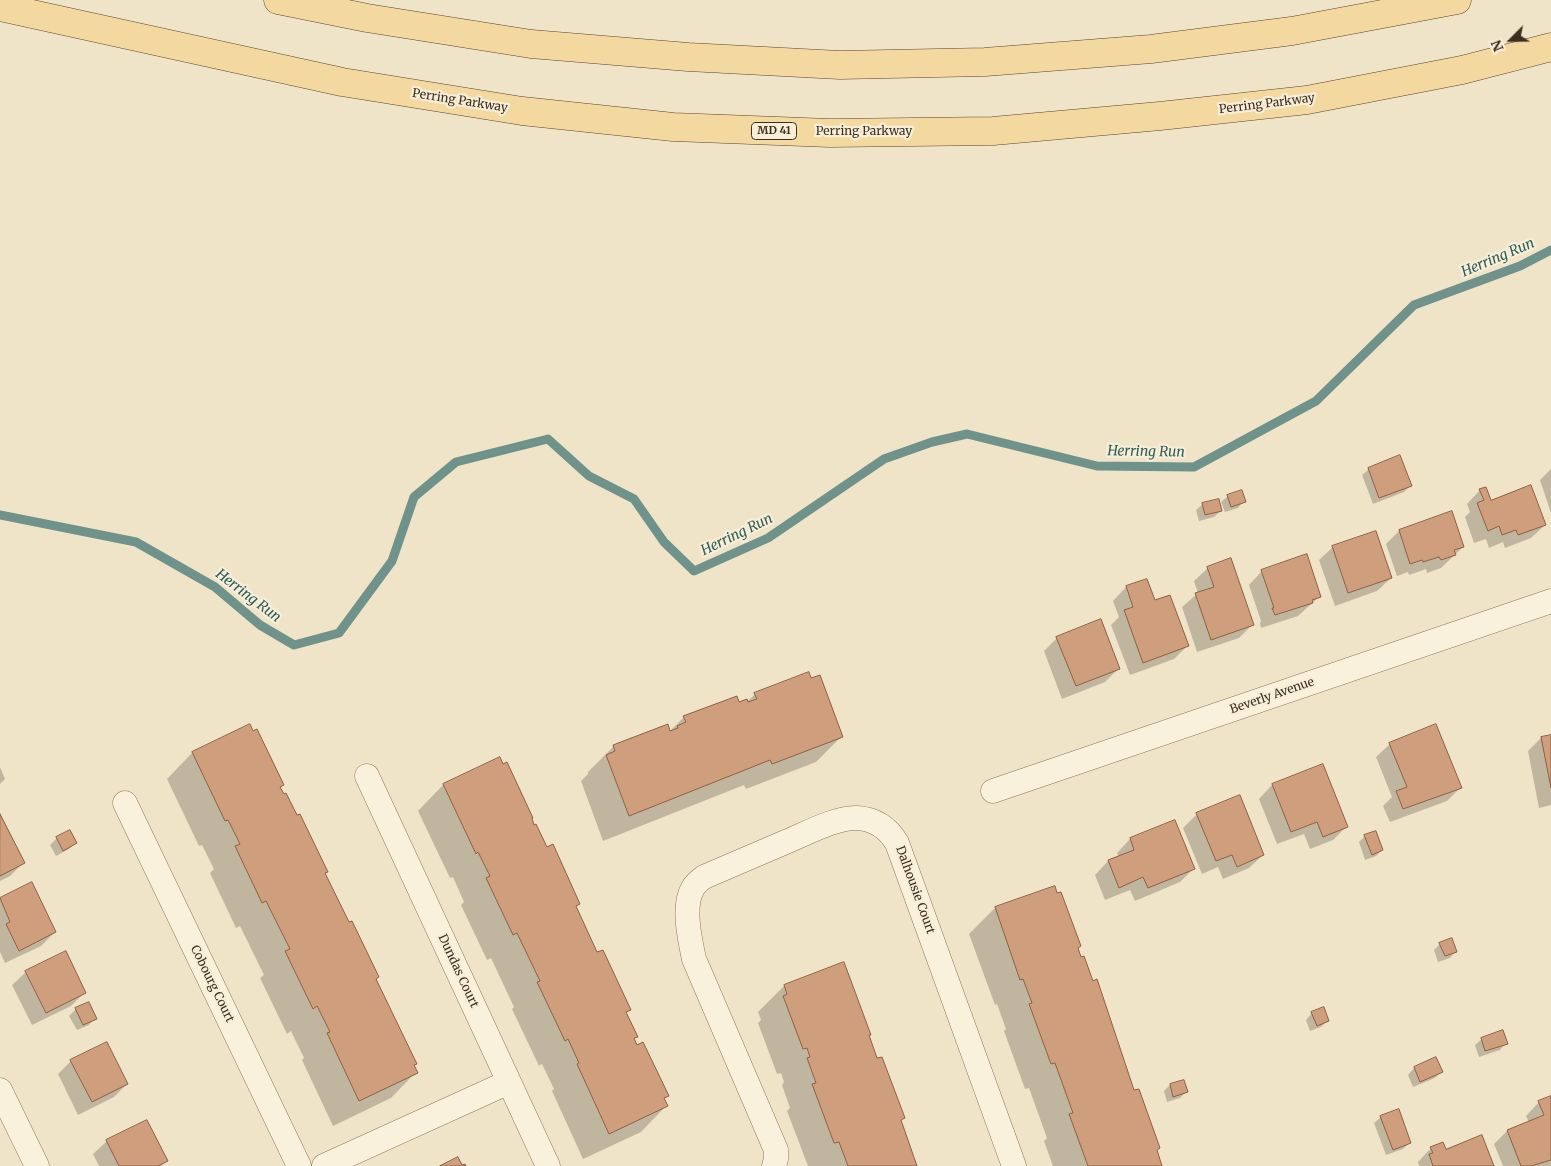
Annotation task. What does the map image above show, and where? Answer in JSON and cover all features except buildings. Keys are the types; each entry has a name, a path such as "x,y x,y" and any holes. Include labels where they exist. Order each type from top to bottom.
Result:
{"main road":[{"path":"278,0 367,18 531,44 688,57 840,65 984,62 1151,50 1292,31 1457,0"},
{"name":"Perring Parkway","path":"0,7 342,82 522,111 673,127 830,133 993,131 1307,100 1462,70 1551,47"}],"street":[{"name":"Beverly Avenue","path":"993,791 1551,601"},
{"name":"Dundas Court","path":"367,776 548,1166"},
{"name":"Cobourg Court","path":"125,803 300,1166"},
{"name":"Dalhousie Court","path":"774,1166 776,1150 694,959 689,932 688,908 692,889 704,877 825,825 854,818 878,823 891,833 897,842 1014,1166"},
{"path":"324,1166 509,1082"},
{"path":"0,1090 37,1166"}],"waterway":[{"name":"Herring Run","path":"0,515 136,542 215,587 260,625 294,645 339,633 392,561 414,497 456,462 548,439 589,476 634,499 664,542 694,571 768,538 884,459 932,442 967,434 1097,466 1194,467 1316,401 1414,305 1520,266 1551,250"}]}
